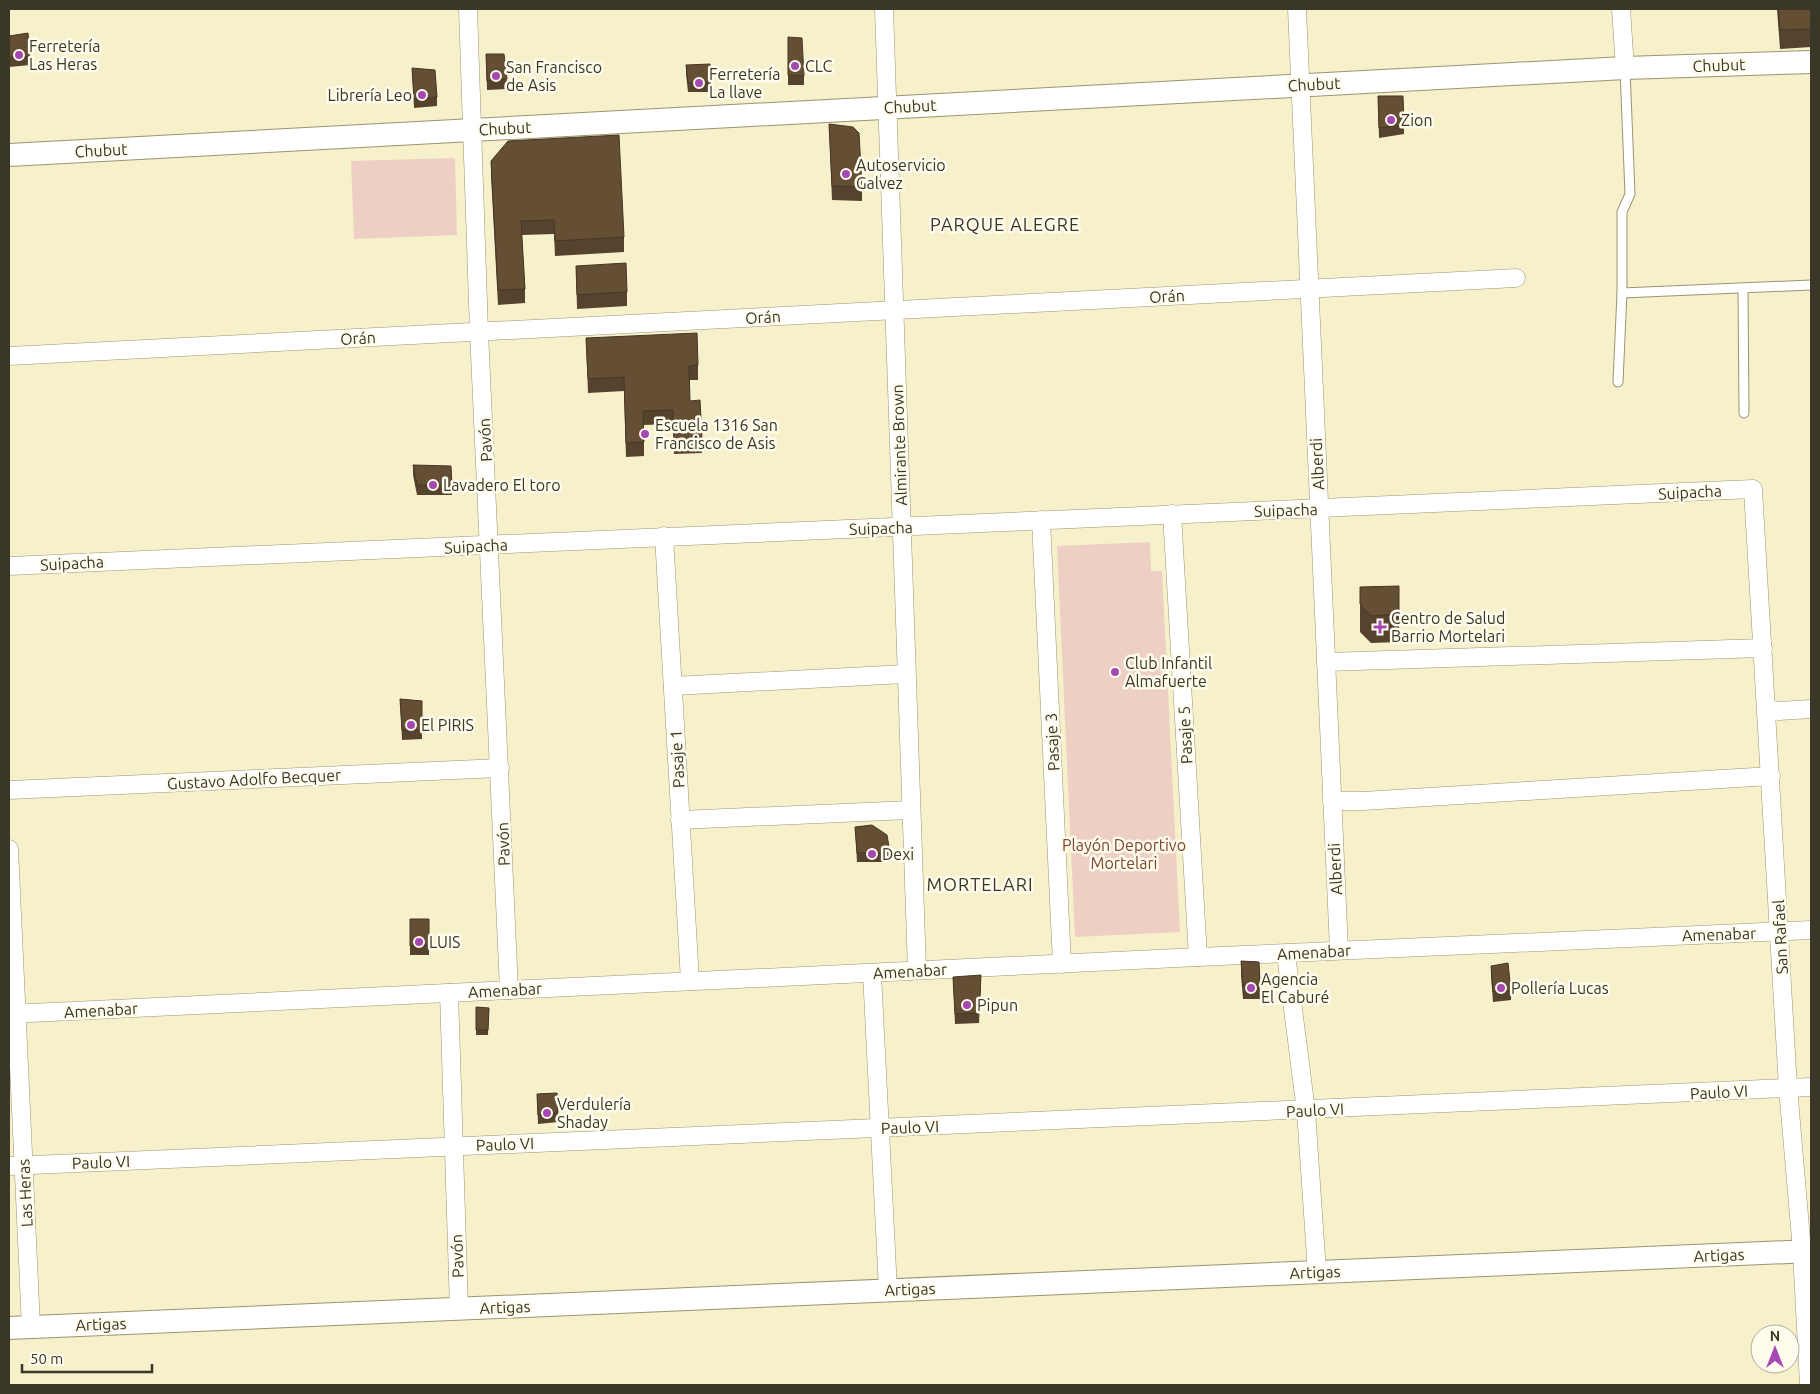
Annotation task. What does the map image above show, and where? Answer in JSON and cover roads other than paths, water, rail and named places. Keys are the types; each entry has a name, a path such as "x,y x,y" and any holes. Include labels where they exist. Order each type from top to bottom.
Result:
{"street":[{"name":"Pavón","path":"468,9 479,332 509,990"},
{"name":"Almirante Brown","path":"884,9 917,970"},
{"name":"Alberdi","path":"1297,9 1339,950"},
{"path":"1621,9 1625,68"},
{"name":"Chubut","path":"9,155 1625,68 1811,62"},
{"name":"Orán","path":"9,356 1516,278"},
{"name":"Suipacha","path":"9,566 1753,490"},
{"name":"San Rafael","path":"1753,490 1788,1088 1807,1251 1808,1385"},
{"name":"Pasaje 5","path":"1172,514 1198,957"},
{"name":"Pasaje 3","path":"1042,520 1062,964"},
{"name":"Pasaje 1","path":"664,536 690,981"},
{"path":"1326,662 1763,648"},
{"path":"673,686 906,674"},
{"path":"1767,709 1779,711 1811,709"},
{"name":"Gustavo Adolfo Becquer","path":"9,790 500,768"},
{"path":"1332,801 1373,801 1771,776"},
{"path":"680,820 911,810"},
{"name":"Las Heras","path":"9,849 16,1165 31,1327"},
{"name":"Amenabar","path":"12,1014 1339,950 1811,930"},
{"path":"1286,954 1306,1110 1317,1272"},
{"path":"872,973 888,1290"},
{"name":"Pavón","path":"449,993 459,1309"},
{"name":"Paulo VI","path":"16,1165 1811,1088"},
{"name":"Artigas","path":"9,1328 1807,1251"}],"lane":[{"path":"1618,382 1622,292 1622,212 1630,194 1625,68"},
{"path":"1622,292 1811,285"},
{"path":"1743,288 1744,413"}],"place":[{"name":"Ferretería Las Heras","path":"19,55"},
{"name":"CLC","path":"795,66"},
{"name":"San Francisco de Asis","path":"496,76"},
{"name":"Ferretería La llave","path":"699,83"},
{"name":"Librería Leo","path":"422,95"},
{"name":"Zion","path":"1391,120"},
{"name":"Autoservicio Galvez","path":"846,174"},
{"name":"Escuela 1316 San Francisco de Asis","path":"645,434"},
{"name":"Lavadero El toro","path":"433,485"},
{"name":"Centro de Salud Barrio Mortelari","path":"1380,627"},
{"name":"Club Infantil Almafuerte","path":"1115,672"},
{"name":"El PIRIS","path":"411,725"},
{"name":"Dexi","path":"872,854"},
{"name":"LUIS","path":"419,942"},
{"name":"Agencia El Caburé","path":"1251,988"},
{"name":"Pollería Lucas","path":"1501,988"},
{"name":"Pipun","path":"967,1005"},
{"name":"Verdulería Shaday","path":"547,1113"}],"district":[{"name":"PARQUE ALEGRE","path":"1005,224"},
{"name":"MORTELARI","path":"980,884"}],"park label":[{"name":"Playón Deportivo Mortelari","path":"1124,854"}]}
